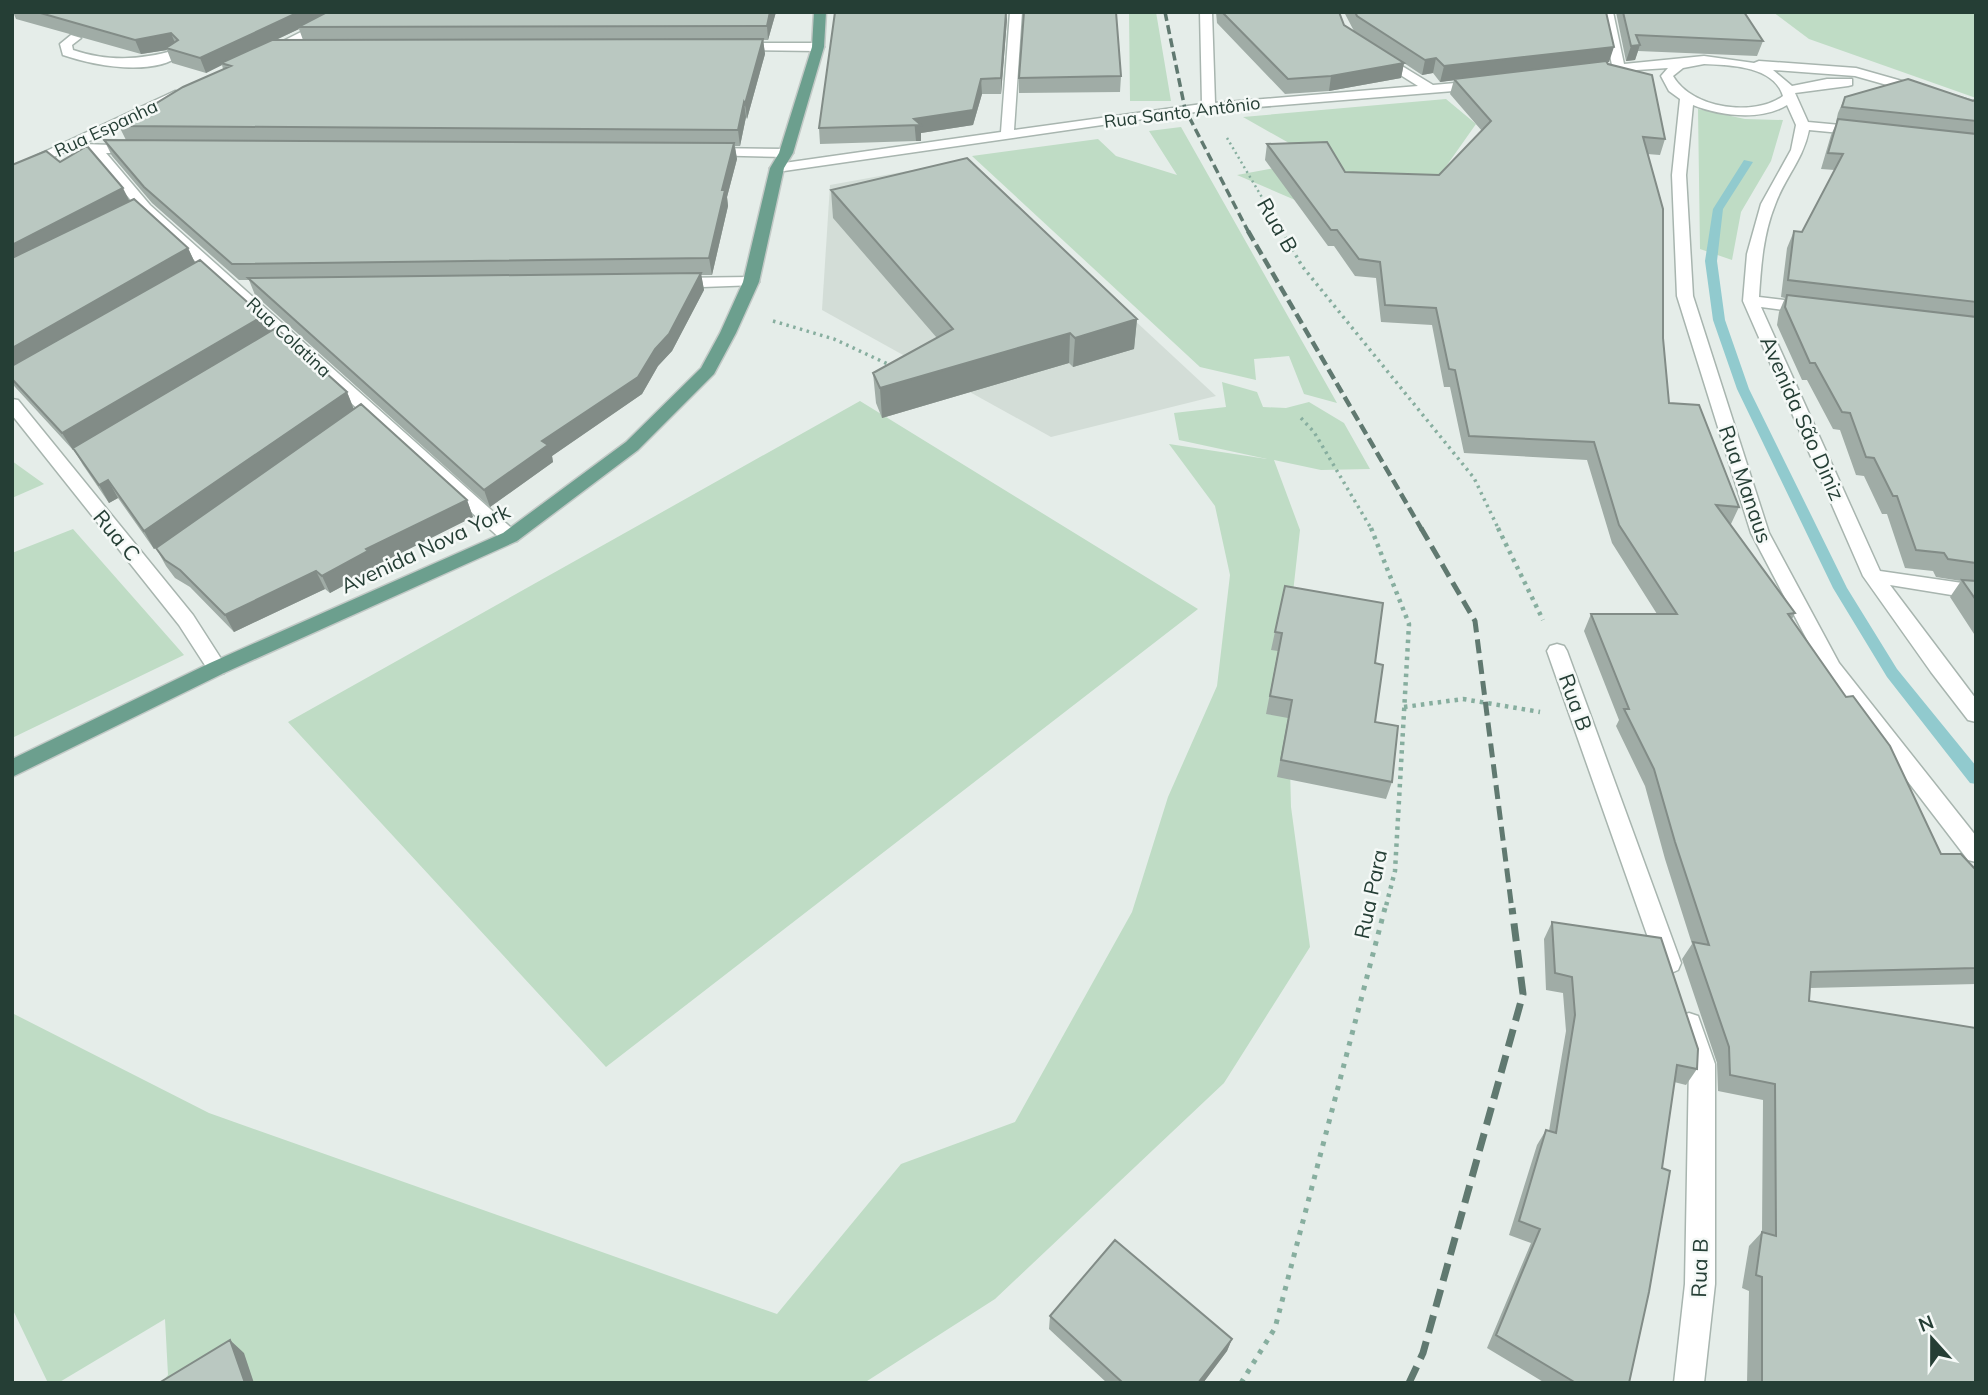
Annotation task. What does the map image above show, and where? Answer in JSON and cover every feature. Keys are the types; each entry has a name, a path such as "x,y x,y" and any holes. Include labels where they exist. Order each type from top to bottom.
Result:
{"main road":[{"name":"Avenida Nova York","path":"12,769 217,668 510,537 642,436 708,370 751,282 781,160 818,47 820,12"}],"street":[{"path":"251,59 351,12"},
{"path":"1007,136 1016,12"},
{"path":"1206,12 1209,107"},
{"path":"1607,12 1619,67"},
{"path":"75,38 66,44 67,52 100,62 146,63 176,54"},
{"path":"721,47 818,47"},
{"path":"276,48 304,48"},
{"path":"1368,49 1430,89"},
{"name":"Rua Manaus","path":"1692,61 1680,64 1667,76 1681,94 1679,175 1685,296 1760,533 1832,667 1976,853"},
{"path":"1888,81 1826,83 1790,94 1785,103 1774,108 1741,111 1712,106 1645,83 1582,71 1716,61 1856,72 1888,81 1976,106"},
{"path":"1742,64 1779,78 1790,94 1803,125 1883,134"},
{"name":"Rua Santo Antônio","path":"689,152 781,160 1007,136 1209,107 1492,83"},
{"name":"Rua Espanha","path":"12,172 190,88"},
{"name":"Avenida São Diniz","path":"1803,125 1798,150 1768,204 1754,254 1751,301 1872,576 1976,714"},
{"path":"67,146 150,149"},
{"name":"Rua Colatina","path":"95,149 138,209 203,269 236,288 279,338 363,414 510,537"},
{"path":"653,283 751,282"},
{"path":"236,288 264,288"},
{"path":"1751,301 1830,310"},
{"name":"Rua C","path":"12,404 67,464 150,564 217,668"},
{"path":"1872,576 1976,592"},
{"name":"Rua B","path":"1557,651 1702,1064 1700,1284 1689,1383"}],"path":[{"name":"Rua B","path":"1209,107 1302,266 1474,478 1557,651"},
{"path":"738,312 817,331 868,352 899,370"},
{"name":"Rua Para","path":"1241,1383 1275,1328 1395,872 1409,624 1375,535 1314,432 1301,418"},
{"path":"1404,707 1463,699 1582,719"}],"shaded area":[{"path":"963,161 1216,396 1051,437 822,310 830,185"}],"green space":[{"path":"1129,12 1156,12 1171,101 1130,101"},
{"path":"1773,12 1976,12 1976,98 1809,39"},
{"path":"1446,99 1476,124 1440,175 1464,190 1295,200 1237,175 1319,160 1243,117"},
{"path":"1698,109 1745,119 1783,120 1771,161 1741,212 1732,260 1700,249"},
{"path":"1181,127 1337,403 1304,394 1289,356 1254,359 1256,380 1200,367 972,156 1098,139 1116,156 1177,175 1149,131"},
{"path":"1222,382 1257,392 1263,407 1286,408 1309,402 1344,423 1370,469 1321,470 1274,460 1300,530 1287,646 1291,807 1310,947 1224,1083 995,1299 864,1383 161,1383 168,1375 165,1319 58,1383 48,1383 12,1308 12,1013 209,1113 777,1314 901,1164 1015,1122 1132,912 1168,797 1217,686 1230,575 1215,506 1169,444 1267,459 1179,440 1174,413 1226,407"},
{"path":"860,401 1198,609 606,1067 288,722"},
{"path":"12,461 44,484 12,498"},
{"path":"73,529 184,655 12,738 12,553"}],"building":[{"path":"37,12 299,12 200,58 166,48 178,40 171,33 135,40"},
{"path":"327,12 770,12 767,26 298,27"},
{"path":"835,12 1006,12 1001,78 981,79 973,110 914,119 921,125 819,128"},
{"path":"1024,12 1116,12 1121,76 1019,78"},
{"path":"1222,12 1339,12 1344,25 1404,63 1331,76 1288,79"},
{"path":"1355,12 1606,12 1614,47 1444,66 1436,58 1425,60 1357,16"},
{"path":"1623,12 1744,12 1763,41 1636,35 1640,45 1631,46"},
{"path":"763,39 738,130 119,126 183,87 231,66 221,63 272,40"},
{"path":"1606,61 1608,64 1652,75 1665,139 1643,137 1663,209 1663,338 1669,403 1699,405 1739,507 1716,505 1795,613 1788,614 1846,697 1853,696 1890,746 1941,854 1961,854 1976,870 1976,968 1811,972 1809,1001 1976,1028 1976,1383 1762,1383 1762,1277 1756,1275 1762,1232 1776,1236 1775,1084 1730,1075 1729,1047 1693,942 1709,945 1654,769 1624,709 1629,709 1591,614 1677,614 1619,525 1594,442 1469,436 1455,370 1449,369 1436,308 1385,305 1380,262 1359,259 1337,230 1331,230 1267,144 1327,142 1345,172 1439,175 1491,121 1454,79"},
{"path":"1908,79 1973,101 1976,99 1976,121 1842,107 1845,97"},
{"path":"1838,119 1976,134 1976,302 1788,280 1794,231 1802,232 1843,154 1828,153"},
{"path":"104,140 734,143 709,258 232,264 144,187"},
{"path":"87,146 123,188 12,245 12,165 46,151 60,162"},
{"path":"967,158 1137,319 1075,338 1070,333 880,388 873,373 953,329 831,190"},
{"path":"134,199 188,248 12,348 12,258"},
{"path":"200,260 263,316 62,433 12,379 12,366"},
{"path":"701,273 669,334 655,349 638,377 542,441 548,445 484,490 248,278"},
{"path":"1787,295 1976,317 1976,563 1948,559 1944,553 1916,550 1897,496 1893,496 1874,458 1866,457 1850,413 1842,412 1815,363 1810,363 1785,307"},
{"path":"276,328 347,392 144,531 108,480 99,485 73,448"},
{"path":"361,404 467,500 366,549 368,551 322,576 316,571 225,615 180,570 165,560 156,548"},
{"path":"1962,580 1976,581 1976,600"},
{"path":"1285,586 1383,603 1375,663 1383,665 1375,722 1398,726 1392,782 1281,760 1292,700 1270,696 1282,633 1275,632"},
{"path":"1552,922 1661,938 1698,1049 1697,1069 1677,1065 1662,1168 1670,1171 1649,1292 1629,1383 1576,1383 1496,1335 1540,1229 1519,1221 1546,1130 1556,1133 1575,1015 1572,977 1555,973"},
{"path":"1115,1240 1232,1339 1198,1383 1123,1383 1050,1316"},
{"path":"230,1340 245,1383 159,1383"}],"waterway":[{"path":"1748,162 1718,209 1711,261 1719,320 1743,389 1840,588 1892,673 1976,778"}],"railway":[{"path":"1165,12 1185,109 1249,233"},
{"path":"1248,231 1422,530"},
{"path":"1421,528 1475,621 1512,910"},
{"path":"1409,1383 1423,1353 1523,994 1512,908"}]}
